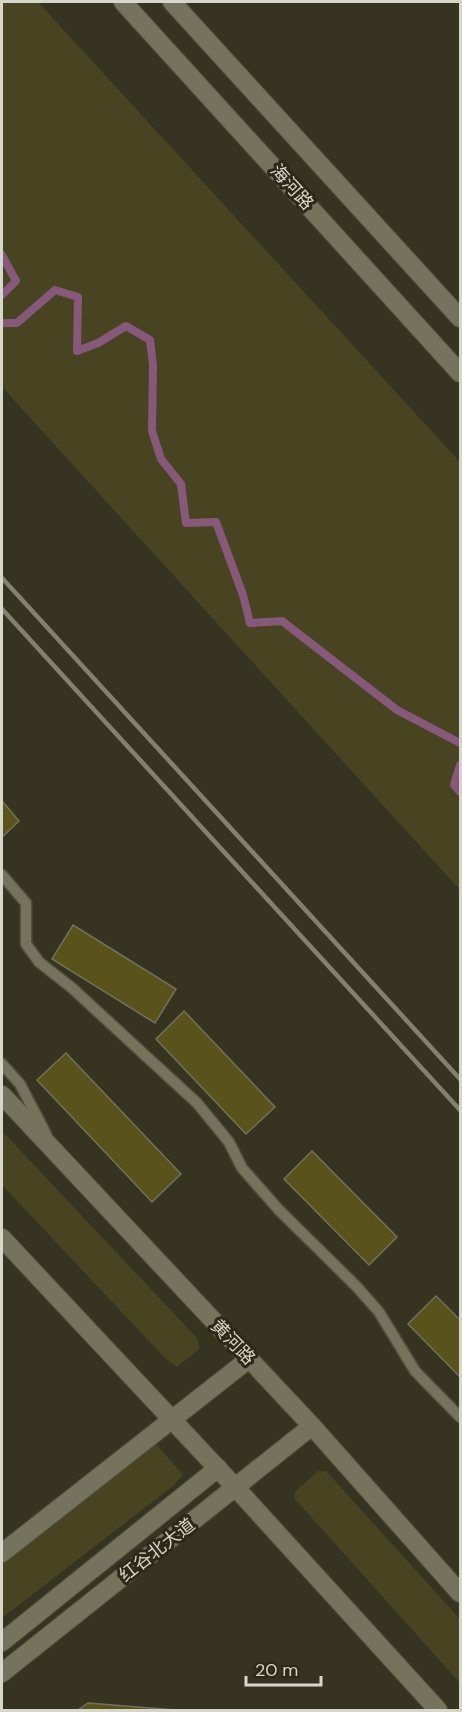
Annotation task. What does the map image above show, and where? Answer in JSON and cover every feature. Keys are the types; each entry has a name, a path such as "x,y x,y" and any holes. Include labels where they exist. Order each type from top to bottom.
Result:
{"main road":[{"name":"海河路","path":"123,2 460,373"},
{"name":"海河路","path":"172,2 460,318"},
{"name":"黄河路","path":"2,1095 312,1426 460,1593"},
{"path":"2,1238 218,1468 438,1710"},
{"path":"2,1553 249,1359"},
{"name":"红谷北大道","path":"2,1673 312,1426"},
{"path":"2,1642 218,1468"}],"lane":[{"path":"2,875 26,903 26,944 39,962 72,988 197,1103 229,1142 242,1168 279,1210 379,1312 415,1371 460,1417"},
{"path":"2,1064 20,1084 55,1153"}],"shaded area":[{"path":"2,2 38,2 460,462 460,890 2,387"},
{"path":"2,1131 198,1339 199,1349 177,1367 165,1358 2,1185"},
{"path":"157,1445 183,1475 173,1486 2,1618 2,1561 145,1448"},
{"path":"318,1471 326,1471 460,1619 460,1683 295,1499 295,1492"}],"building":[{"path":"2,801 19,821 2,837"},
{"path":"73,925 176,989 155,1023 52,959"},
{"path":"184,1011 275,1107 246,1134 156,1039"},
{"path":"66,1053 181,1174 152,1202 37,1080"},
{"path":"312,1151 397,1237 369,1265 284,1179"},
{"path":"436,1296 460,1320 460,1377 408,1324"},
{"path":"88,1703 175,1710 78,1710"}],"waterway":[{"path":"2,255 16,281 2,295"},
{"path":"2,323 17,323 55,290 78,297 77,351 98,343 126,326 150,340 153,365 152,431 161,459 181,484 186,523 216,522 243,595 250,623 282,621 397,710 460,743"},
{"path":"460,765 454,785 460,792"}],"railway":[{"path":"2,578 460,1079"},
{"path":"2,609 460,1110"}]}
